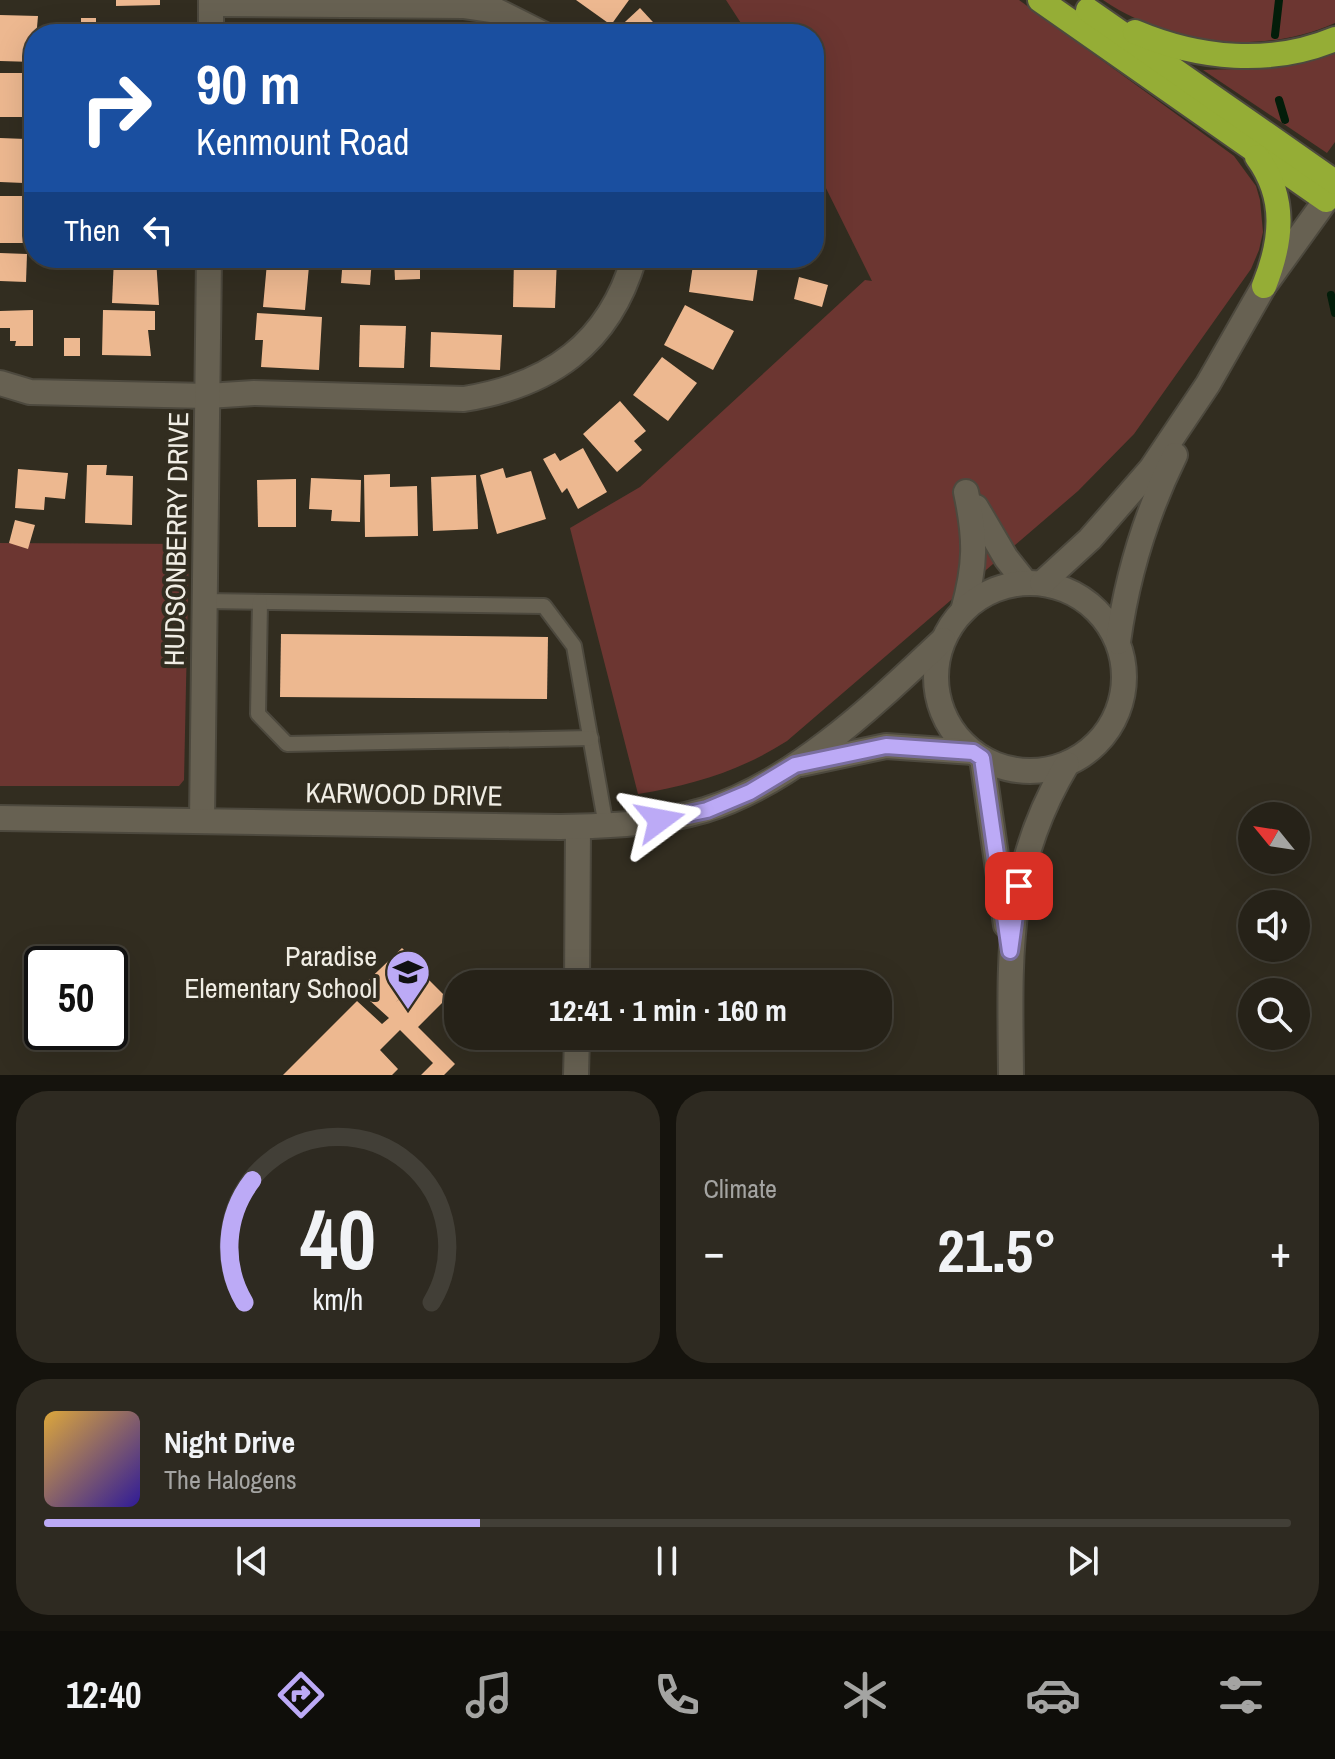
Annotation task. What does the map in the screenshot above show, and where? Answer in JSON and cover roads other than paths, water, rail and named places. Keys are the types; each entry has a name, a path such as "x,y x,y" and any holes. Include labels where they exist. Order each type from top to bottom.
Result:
{"highway":[{"path":"1040,0 1245,143 1330,191"},
{"path":"1081,5 1330,191"},
{"path":"1081,5 1151,39 1218,55 1284,53 1335,39"},
{"path":"1245,143 1271,178 1280,213 1280,234 1264,286"}],"main road":[{"path":"211,24 211,2 463,6 497,11 523,24"},
{"path":"1034,583 1090,539 1151,469 1208,384 1264,286 1330,191"},
{"name":"HUDSONBERRY DRIVE","path":"202,820 209,268"},
{"path":"0,383 30,392 208,396 254,393 464,399 497,394 529,383 561,366 589,342 611,313 631,268"},
{"path":"1118,642 1125,591 1148,510 1208,384"},
{"path":"963,611 992,591 1034,583 1059,586 1089,602 1111,627 1118,642 1125,683 1117,713 1101,740 1067,764 1042,770 1015,770 977,755 949,725 939,701 936,675 943,640 963,611 974,572 976,541 966,492 1006,558 1034,583"},
{"name":"KARWOOD DRIVE","path":"0,818 578,827 660,820 707,810 750,792 795,765 883,697 943,640"},
{"name":"KARWOOD DRIVE","path":"795,765 886,746 977,755"},
{"path":"977,755 1010,951 1011,1075"},
{"path":"1010,951 1029,843 1039,814 1067,764"},
{"path":"577,970 578,827"},
{"path":"576,1075 577,1050"}],"lane":[{"path":"205,601 544,606 574,646 606,826"},
{"path":"260,602 258,714 287,744 591,738"}],"waterway":[{"path":"1275,35 1279,0"},
{"path":"1279,100 1285,120"},
{"path":"1331,295 1335,313"}],"place":[{"name":"Paradise Elementary School","path":"408,1011"}]}
